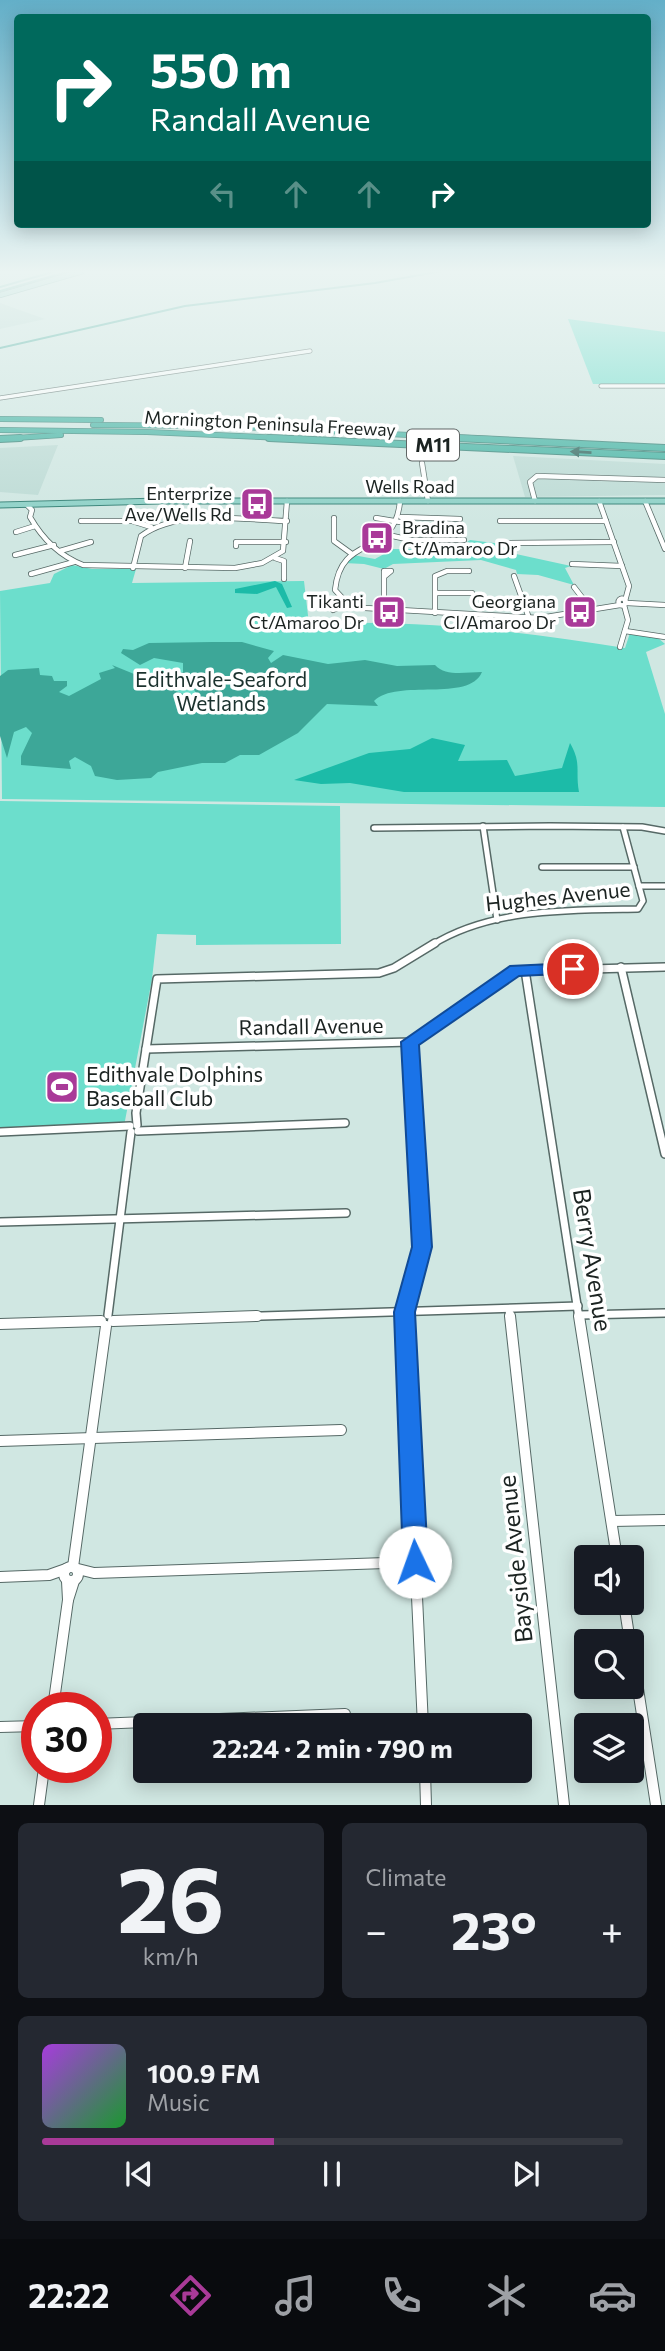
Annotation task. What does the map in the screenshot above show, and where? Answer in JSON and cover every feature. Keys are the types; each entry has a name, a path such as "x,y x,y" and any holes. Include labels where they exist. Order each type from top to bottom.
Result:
{"highway":[{"path":"0,419 221,426"},
{"name":"Mornington Peninsula Freeway","path":"0,428 221,426 665,447"},
{"name":"Mornington Peninsula Freeway","path":"0,428 665,456"},
{"path":"0,439 119,434 216,435"}],"main road":[{"path":"272,501 286,502"},
{"name":"Wells Road","path":"286,502 665,501"},
{"path":"0,503 29,507 155,502"},
{"path":"0,503 286,502"}],"street":[{"path":"0,398 282,355"},
{"path":"601,386 665,386"},
{"path":"422,463 428,501"},
{"path":"535,501 530,482 537,476 665,480"},
{"path":"400,501 401,520 388,534 352,554 340,565 335,577 335,590 347,603 383,610 529,618 621,605 665,604"},
{"path":"599,501 629,586 621,605"},
{"path":"645,501 665,547"},
{"path":"29,507 35,526 74,562 101,568 245,567 275,558 283,551 286,542 286,502"},
{"path":"334,518 334,541 352,554"},
{"path":"376,518 460,519"},
{"path":"81,521 132,521 151,527 180,521 287,521"},
{"path":"500,521 606,521"},
{"path":"16,532 35,526"},
{"path":"133,568 141,536 151,527"},
{"path":"388,534 411,540 464,540"},
{"path":"185,568 190,541"},
{"path":"60,551 90,542"},
{"path":"236,546 236,542 286,542"},
{"path":"509,543 614,542"},
{"path":"15,555 54,545"},
{"path":"275,558 284,561 284,579"},
{"path":"31,574 54,570 74,562"},
{"path":"572,564 622,566"},
{"path":"435,613 434,580 438,574 469,571"},
{"path":"383,610 384,576"},
{"path":"514,576 529,618"},
{"path":"574,587 591,609"},
{"path":"436,593 472,593"},
{"path":"333,610 347,603"},
{"path":"620,647 628,620 621,605"},
{"path":"625,631 665,637"},
{"path":"483,826 497,920"},
{"path":"374,828 623,827 665,831"},
{"name":"Hughes Avenue","path":"146,1049 157,979 379,973 398,966 454,931 497,920 575,910 634,910 643,905 623,827"},
{"path":"542,867 634,867"},
{"path":"639,886 665,886"},
{"path":"621,967 665,1154"},
{"name":"Randall Avenue","path":"146,1049 410,1042 512,972 665,967"},
{"name":"Berry Avenue","path":"525,970 615,1545"},
{"path":"410,1042 422,1247 404,1312 422,1713"},
{"path":"54,1692 146,1049"},
{"path":"0,1132 345,1123"},
{"path":"0,1222 346,1213"},
{"path":"0,1324 509,1309 665,1313"},
{"name":"Bayside Avenue","path":"509,1309 564,1805"},
{"path":"0,1441 341,1430"},
{"path":"612,1521 665,1520"},
{"path":"0,1577 415,1562"},
{"path":"640,1699 656,1805"},
{"path":"112,1723 133,1723"},
{"path":"0,1727 21,1726"},
{"path":"39,1805 42,1783"},
{"path":"425,1783 426,1805"}],"shaded area":[{"path":"58,445 38,495 0,492 0,448"},
{"path":"513,456 665,464 665,495 525,497"},
{"path":"275,581 282,584 292,607 287,608 276,587 257,594 235,593 235,589"},
{"path":"242,642 274,651 268,658 271,663 283,655 328,664 365,660 397,666 435,665 450,672 482,672 475,681 463,686 385,694 374,701 378,706 327,704 298,733 259,755 240,755 225,763 202,763 158,772 151,778 117,780 95,776 91,766 75,757 69,761 71,769 21,765 21,756 32,733 26,727 14,732 7,758 0,736 0,676 8,670 39,668 40,675 52,676 54,681 67,681 67,686 59,692 69,696 101,679 99,673 115,668 112,665 193,698 197,694 192,687 169,679 171,674 183,672 183,663 154,658 140,665 121,653 123,649 133,650 149,643"},
{"path":"432,738 465,745 458,761 507,760 515,776 562,768 570,743 577,762 579,792 404,792 350,783 321,784 294,780 369,753 410,749"}],"green space":[{"path":"582,355 665,355 665,384 593,384"},
{"path":"470,540 502,544 516,554 571,566 565,568 574,585 538,575 517,574 516,570 481,560 393,564 384,569 344,563 353,555 375,559 393,549 477,550 477,545 467,542"},
{"name":"Edithvale-Seaford Wetlands","path":"72,565 92,569 136,569 132,583 304,581 309,624 428,625 547,636 625,648 630,633 658,638 665,644 646,652 665,714 665,807 2,799 0,591 50,583 54,574"},
{"path":"0,801 340,806 341,944 196,945 196,935 157,934 152,979 124,1126 0,1128"}],"place":[{"name":"Enterprize Ave/Wells Rd","path":"257,504"},
{"name":"Bradina Ct/Amaroo Dr","path":"377,538"},
{"name":"Tikanti Ct/Amaroo Dr","path":"389,612"},
{"name":"Georgiana Cl/Amaroo Dr","path":"580,612"},
{"name":"Edithvale Dolphins Baseball Club","path":"62,1087"}],"route":[{"path":"415,1562 404,1312 422,1247 410,1042 417,1040 512,972 573,969"}]}
